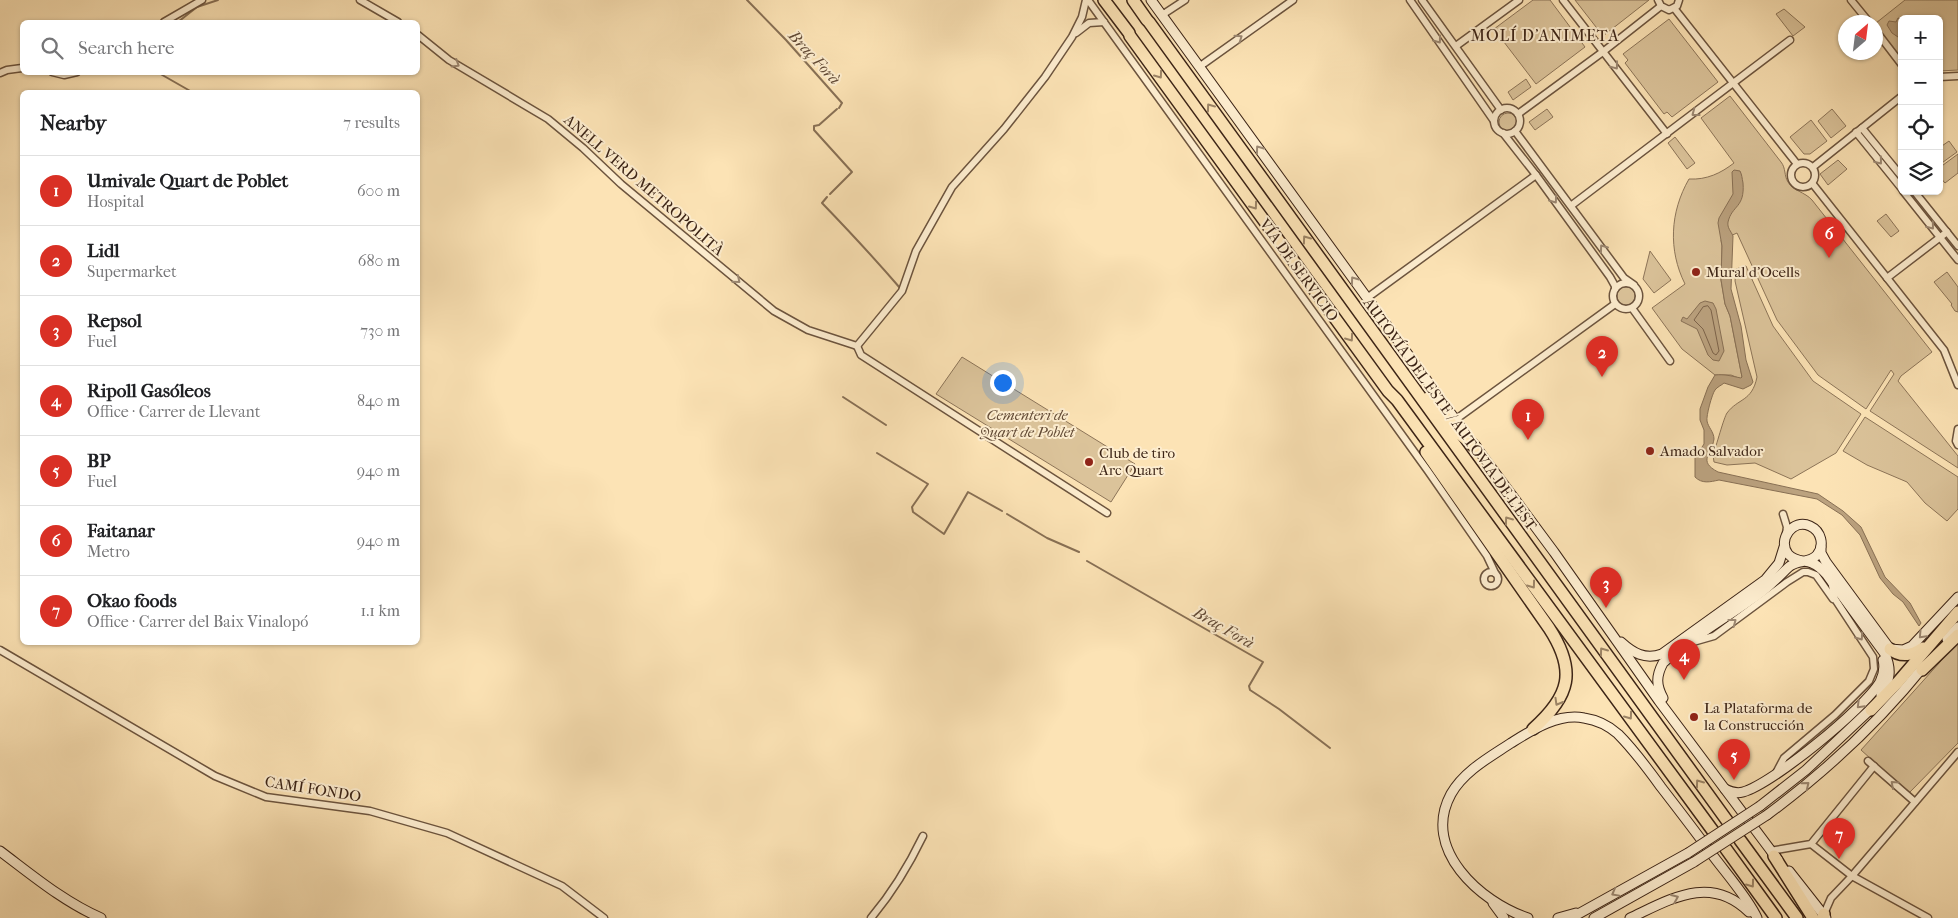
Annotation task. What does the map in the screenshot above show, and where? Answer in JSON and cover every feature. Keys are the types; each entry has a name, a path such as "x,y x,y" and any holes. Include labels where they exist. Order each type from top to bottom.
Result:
{"highway":[{"path":"1104,0 1388,391 1409,416 1713,831"},
{"name":"AUTOVÍA DEL ESTE / AUTOVIA DE L'EST","path":"1133,0 1385,351 1728,822"},
{"path":"1365,321 1384,338 1434,405 1460,434 1475,447"},
{"path":"1388,391 1392,404 1563,652 1566,674 1562,696 1549,715 1533,729"},
{"path":"1871,710 1898,682 1934,639 1953,610"},
{"path":"1922,670 1958,635"},
{"path":"1890,649 1902,655 1910,655 1922,649 1934,639"},
{"path":"1740,840 1797,918"},
{"path":"1726,849 1776,918"},
{"path":"1772,854 1813,918"}],"street":[{"path":"167,20 202,0"},
{"path":"360,0 395,20"},
{"path":"1087,0 1082,18 1072,37 1045,77 1021,108 952,187 916,251 902,291 857,346 861,355 1107,513"},
{"name":"VÍA DE SERVICIO","path":"1087,0 1362,379 1487,556 1492,573"},
{"path":"1151,0 1772,854 1824,916"},
{"path":"1162,15 1185,0"},
{"path":"1199,67 1285,2 1293,0"},
{"path":"1410,0 1494,121 1496,128 1536,175 1610,277 1615,286 1613,296 1615,304 1621,309 1632,308 1640,299 1639,291 1624,278 1572,205 1515,131"},
{"path":"1422,0 1501,110"},
{"path":"1456,46 1519,0"},
{"path":"1563,0 1667,134"},
{"path":"1518,114 1604,51 1660,3 1669,10 1674,8 1679,0"},
{"path":"1851,0 1863,15"},
{"path":"1674,8 1797,164"},
{"path":"1072,37 1088,23 1104,22"},
{"name":"ANELL VERD METROPOLITÀ","path":"420,37 449,60 548,119 583,148 621,184 774,311 808,330 857,346"},
{"path":"1572,205 1790,40"},
{"path":"1883,40 1898,60"},
{"path":"0,73 20,68"},
{"path":"1943,77 1958,76"},
{"path":"1812,167 1898,99"},
{"path":"1494,121 1501,110 1508,109 1518,114"},
{"path":"1502,133 1509,134 1515,131 1520,123 1518,114"},
{"path":"1859,130 1898,172"},
{"path":"1859,130 1898,184"},
{"path":"1807,163 1812,167 1815,173 1812,183 1805,187 1800,187 1793,183 1791,170 1797,164 1807,163"},
{"path":"1367,298 1536,175"},
{"path":"1812,183 1944,350 1958,385"},
{"path":"1906,195 1958,260"},
{"path":"1917,195 1958,246"},
{"path":"1887,278 1947,232"},
{"path":"1614,290 1617,286 1625,283 1634,285"},
{"path":"1456,420 1615,304"},
{"path":"1632,308 1670,361"},
{"path":"1958,430 1956,440 1958,445"},
{"path":"1615,637 1637,654 1652,657 1662,654 1765,580 1779,563 1784,551 1787,527 1783,514 1794,523 1806,525 1816,530 1821,541 1821,553 1826,562 1890,649 1903,650 1912,646 1953,610 1958,596"},
{"path":"1571,918 1688,852 1760,806 1806,770 1871,710 1888,684 1890,670 1885,654 1830,579 1822,569 1798,561 1788,554 1785,539 1794,526 1800,524"},
{"path":"1668,710 1658,689 1656,679 1663,663 1768,587 1789,566 1815,557 1821,547"},
{"path":"1690,643 1714,636 1787,582 1798,575 1808,572 1816,575 1873,657 1874,669 1869,681 1835,716 1784,758 1775,774"},
{"path":"1830,579 1835,599 1841,611"},
{"path":"1594,918 1694,862 1767,815 1812,780 1846,750 1922,670 1958,627"},
{"path":"1725,789 1734,793 1744,792 1775,774 1844,721 1879,684 1883,676 1884,663 1869,633"},
{"name":"CAMÍ FONDO","path":"0,650 231,784 266,797 370,811 440,830 562,886 604,918"},
{"path":"1528,918 1516,914 1490,898 1461,871 1450,855 1444,832 1444,813 1452,793 1466,775 1478,765 1533,729 1572,717 1597,721 1617,733 1649,770 1756,918"},
{"path":"1824,916 1830,898 1852,876 1958,752"},
{"path":"1868,761 1914,802"},
{"path":"1772,854 1811,844 1874,766"},
{"path":"871,918 890,893 915,853 923,836"},
{"path":"1811,844 1852,876 1928,918"},
{"path":"0,851 58,894 101,918"},
{"path":"1630,918 1680,896 1702,892 1722,894 1733,899 1756,918"},
{"path":"1490,898 1504,918"},
{"path":"1558,918 1581,912"}],"green space":[{"path":"1533,0 1550,0 1585,47 1536,84 1494,29"},
{"path":"1575,0 1649,0 1603,36"},
{"path":"1905,0 1958,0 1958,70 1943,71 1943,15 1898,15 1898,55 1883,35 1883,17"},
{"path":"1784,9 1805,27 1793,36 1776,14"},
{"path":"1669,19 1718,82 1672,117 1667,112 1664,114 1625,63 1628,60 1623,54"},
{"path":"1526,79 1531,87 1513,100 1508,92"},
{"path":"1730,96 1781,162 1790,185 1812,200 1932,352 1901,376 1898,381 1958,456 1958,468 1870,411 1894,374 1891,370 1866,409 1818,375 1777,320 1737,233 1721,240 1721,280 1725,304 1730,316 1741,379 1731,375 1715,375 1682,349 1652,308 1685,284 1676,258 1674,231 1678,205 1689,179 1713,175 1734,163 1701,118"},
{"path":"1547,109 1553,117 1535,130 1529,122"},
{"path":"1832,109 1846,126 1831,138 1818,121"},
{"path":"1508,113 1514,116 1517,122 1514,128 1508,131 1502,128 1499,122 1502,116"},
{"path":"1811,120 1827,141 1810,154 1804,154 1790,137"},
{"path":"1675,137 1695,163 1687,169 1668,143"},
{"path":"1949,141 1957,152 1943,162 1943,150 1943,145"},
{"path":"1958,154 1958,173 1945,183 1943,181 1943,165"},
{"path":"1838,160 1847,169 1828,185 1820,174"},
{"path":"1886,214 1899,231 1891,237 1877,221"},
{"path":"1650,251 1671,280 1654,293 1643,279"},
{"path":"1746,266 1773,326 1813,381 1861,414 1836,453 1791,479 1755,463 1727,465 1714,462 1713,455 1727,413 1752,391 1757,377 1735,281 1736,269"},
{"path":"1947,272 1958,287 1958,312 1955,311 1952,304 1934,282"},
{"path":"1626,287 1632,290 1635,296 1632,302 1626,305 1620,302 1617,296 1620,290"},
{"name":"Cementeri de Quart de Poblet","path":"962,357 1135,464 1111,502 936,394"},
{"path":"1865,417 1958,477 1958,509 1947,521 1925,503 1907,482 1867,465 1843,451"},
{"path":"1958,642 1958,743 1909,793 1861,750"}],"water":[{"path":"1898,18 1898,37 1892,33 1887,25 1889,21 1896,22"},
{"path":"1734,170 1741,172 1743,191 1740,202 1732,212 1728,222 1733,236 1731,289 1741,326 1746,360 1753,382 1743,389 1724,383 1714,392 1707,418 1714,439 1707,457 1708,464 1718,472 1818,494 1843,511 1861,527 1885,577 1910,603 1921,623 1919,626 1903,602 1893,594 1880,578 1860,535 1842,515 1817,499 1719,480 1703,482 1695,477 1695,458 1704,444 1704,430 1700,420 1700,409 1708,387 1715,375 1742,377 1721,280 1722,246 1718,223 1733,194 1732,172"},
{"path":"1705,301 1713,303 1716,309 1724,351 1719,361 1713,360 1708,355 1697,329 1681,321 1683,317 1687,319 1700,303"}],"waterway":[{"path":"181,20 197,7 218,0"},
{"name":"Braç Forà","path":"747,0 786,40 842,103 839,108"},
{"path":"162,75 188,90"},
{"name":"Braç Forà","path":"830,194 852,172 814,130 814,126 819,125 837,109"},
{"name":"Braç Forà","path":"827,197 822,203 900,288"},
{"name":"Braç Forà","path":"843,397 886,425"},
{"name":"Braç Forà","path":"877,453 928,484 912,507 913,512 944,534 968,492 1002,511"},
{"name":"Braç Forà","path":"1007,514 1047,538 1079,552"},
{"name":"Braç Forà","path":"1087,561 1263,662 1249,686 1250,690 1279,709 1330,748"}],"place":[{"name":"Faitanar","path":"1829,258"},
{"name":"Mural d'Ocells","path":"1696,272"},
{"name":"Lidl","path":"1602,377"},
{"name":"Umivale Quart de Poblet","path":"1528,440"},
{"name":"Amado Salvador","path":"1650,451"},
{"name":"Club de tiro Arc Quart","path":"1089,462"},
{"name":"Repsol","path":"1606,608"},
{"name":"Ripoll Gasóleos","path":"1684,680"},
{"name":"La Plataforma de la Construcción","path":"1694,717"},
{"name":"BP","path":"1734,780"},
{"name":"Okao foods","path":"1839,859"}],"district":[{"name":"MOLÍ D'ANIMETA","path":"1545,35"}]}
